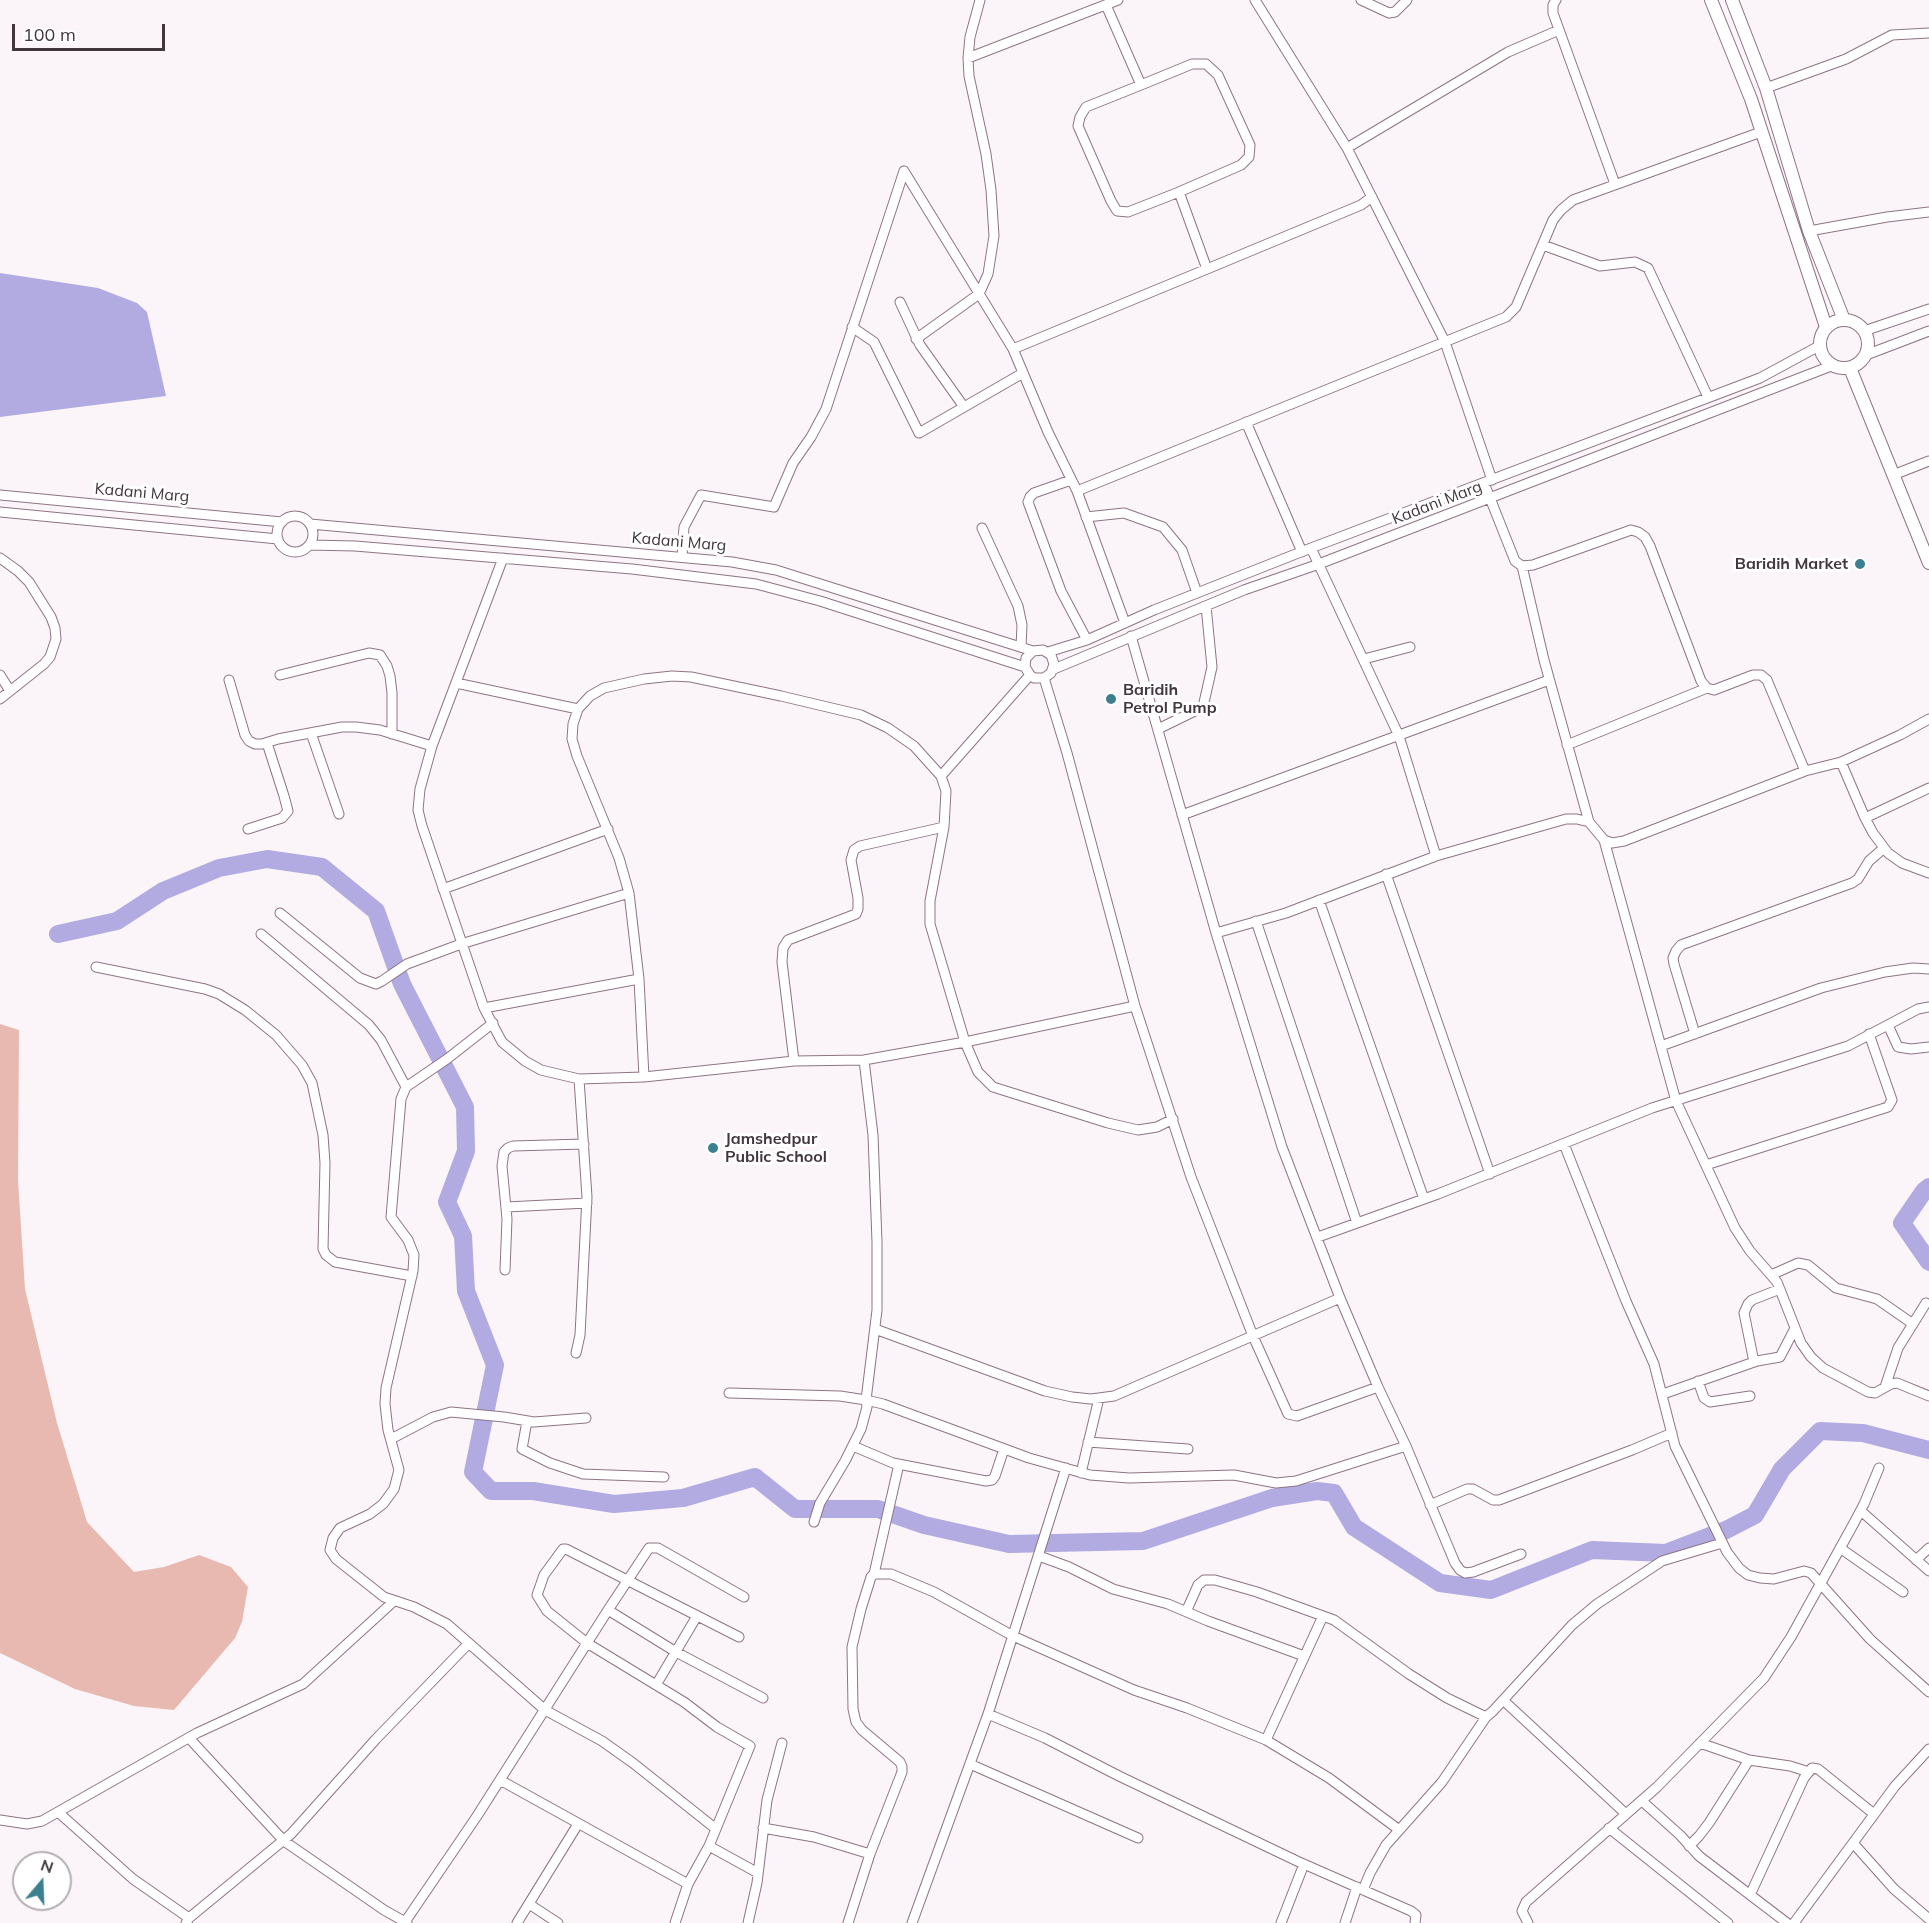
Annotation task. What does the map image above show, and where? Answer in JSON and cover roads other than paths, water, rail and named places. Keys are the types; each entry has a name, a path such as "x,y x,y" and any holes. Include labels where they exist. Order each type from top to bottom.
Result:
{"street":[{"path":"916,339 980,294 988,274 994,236 991,190 986,154 969,76 968,58 970,37 980,0"},
{"path":"968,58 1118,0"},
{"path":"1256,0 1347,148 1445,342 1488,481 1490,498 1515,561 1522,566 1533,565 1631,530 1645,537 1701,681 1707,688 1714,690 1754,675 1761,675 1767,680 1805,771"},
{"path":"1361,0 1389,14 1395,12 1407,0"},
{"path":"1556,0 1553,13 1615,184"},
{"path":"1711,0 1751,99 1826,327"},
{"path":"1732,0 1766,88 1809,231 1844,320"},
{"path":"1106,5 1141,85"},
{"path":"1347,148 1508,52 1559,30"},
{"path":"1766,88 1846,59 1892,35 1929,33"},
{"path":"1192,64 1206,64 1218,75 1250,146 1249,157 1241,165 1179,192 1128,212 1117,211 1078,126 1086,106 1141,85 1192,64"},
{"path":"1077,491 1506,317 1516,307 1553,220 1573,200 1761,132"},
{"path":"682,556 684,527 701,495 774,507 793,463 811,437 826,409 904,171 1013,349 1077,491 1125,623"},
{"path":"1179,192 1207,268"},
{"path":"1013,349 1361,205 1372,198"},
{"path":"1809,231 1929,212"},
{"path":"1543,245 1600,266 1635,262 1648,268 1708,397"},
{"path":"900,302 916,339 964,406"},
{"path":"1864,331 1929,309"},
{"path":"1844,320 1852,321 1864,331 1868,347 1862,362 1850,368 1832,366 1821,354 1819,346 1820,338 1826,327 1836,321 1844,320"},
{"path":"852,327 874,342 919,433 1023,373"},
{"path":"1866,355 1929,331"},
{"name":"Kadani Marg","path":"1048,652 1087,640 1197,593 1307,550 1760,378 1819,346"},
{"name":"Kadani Marg","path":"1054,669 1206,606 1832,366"},
{"path":"1850,368 1929,563"},
{"path":"1246,422 1307,550 1319,564 1399,735 1436,856"},
{"path":"1893,475 1929,461"},
{"path":"1071,480 1034,493 1028,502 1060,591 1087,640"},
{"name":"Kadani Marg","path":"0,495 282,522"},
{"name":"Kadani Marg","path":"0,512 278,539"},
{"path":"1086,517 1124,513 1163,526 1182,550 1197,593"},
{"path":"295,516 306,520 310,524 313,535 309,545 295,552 285,548 278,539 278,530 282,522 295,516"},
{"name":"Kadani Marg","path":"310,524 732,562 776,570 1033,651"},
{"path":"982,528 1018,606 1022,625 1021,647"},
{"name":"Kadani Marg","path":"309,545 355,546 632,569 756,584 820,601 1028,671"},
{"path":"0,558 29,582 51,617 56,639 50,657 44,664 0,699"},
{"path":"503,558 432,746 420,789 418,810 484,1008 502,1042 525,1061 541,1070 579,1079 644,1077 794,1061 864,1060 965,1042 1135,1006"},
{"path":"1522,566 1549,680 1589,822 1604,840 1676,1101 1735,1228 1780,1289 1794,1330 1811,1357 1823,1368 1868,1392 1875,1393 1897,1383 1929,1396"},
{"path":"1158,729 1203,707 1212,667 1206,606"},
{"path":"1131,636 1216,933 1282,1147 1340,1298 1455,1563 1465,1573 1473,1572 1521,1554"},
{"path":"1364,659 1410,647"},
{"path":"1043,650 1054,659 1054,669 1044,678 1034,678 1028,671 1026,658 1033,651 1043,650"},
{"path":"280,675 369,653 380,655 390,676 392,734"},
{"path":"941,776 1028,671"},
{"path":"0,675 10,691"},
{"path":"644,1077 639,979 629,893 608,830 577,756 572,739 573,724 578,709 590,696 604,688 620,683 672,676 708,679 861,715 888,728 914,746 941,776 946,791 944,827 930,901 930,924 965,1042 978,1072 993,1087 1108,1123 1138,1130 1157,1127 1173,1119"},
{"path":"1044,678 1067,753 1135,1006 1191,1177 1253,1336 1288,1414 1297,1416 1378,1387"},
{"path":"229,680 245,735 255,744 342,727 357,727 392,734 432,746"},
{"path":"1182,815 1549,680"},
{"path":"456,683 578,709"},
{"path":"1567,745 1707,688"},
{"path":"1604,840 1612,843 1624,841 1805,771 1841,762 1929,719"},
{"path":"311,733 339,814"},
{"path":"248,829 282,818 288,811 267,743"},
{"path":"1841,762 1865,818 1884,848 1902,863 1929,873"},
{"path":"1865,818 1929,788"},
{"path":"1216,933 1286,913 1436,856 1566,819 1589,822"},
{"path":"794,1061 782,962 783,948 788,940 856,914 858,898 851,860 854,850 860,846 944,827"},
{"path":"443,889 608,830"},
{"path":"1695,1034 1673,958 1681,945 1852,883 1858,879 1869,861 1884,848"},
{"path":"1386,874 1490,1173"},
{"path":"280,913 360,978 376,984 406,964 461,944 629,893"},
{"path":"1319,900 1424,1199"},
{"path":"1256,921 1357,1223"},
{"path":"261,934 369,1025 381,1040 406,1088"},
{"path":"96,967 205,989 219,994 245,1010 276,1035 302,1065 312,1083 323,1135 325,1163 323,1249 326,1255 335,1262 412,1276"},
{"path":"1661,1046 1821,988 1885,972 1913,968 1929,969"},
{"path":"484,1008 639,979"},
{"path":"1318,1237 1424,1199 1652,1108 1848,1046 1918,1009 1929,1007"},
{"path":"493,1023 406,1088 401,1099 391,1216 408,1240 414,1255 412,1276 386,1388 385,1404 388,1430 399,1470 394,1489 382,1504 370,1514 340,1528 333,1538 330,1550 336,1559 384,1597 414,1607 447,1624 545,1710 602,1741 716,1829"},
{"path":"1888,1025 1898,1047 1911,1049 1929,1047"},
{"path":"1706,1165 1888,1107 1892,1100 1869,1034"},
{"path":"814,1521 820,1503 853,1446 866,1417 877,1310 877,1242 873,1135 864,1060"},
{"path":"576,1353 580,1335 587,1203 579,1079"},
{"path":"505,1270 506,1207 502,1166 504,1152 508,1148 528,1145 584,1144"},
{"path":"1564,1144 1626,1301 1654,1364 1675,1446 1721,1541 1739,1568 1749,1575 1774,1579 1804,1571 1811,1573 1870,1639 1929,1692"},
{"path":"506,1207 587,1203"},
{"path":"1771,1275 1793,1264 1804,1264 1814,1269 1836,1288 1877,1299 1913,1324"},
{"path":"1754,1362 1744,1313 1752,1300 1780,1289"},
{"path":"875,1329 1045,1391 1072,1397 1099,1398 1114,1396 1340,1298"},
{"path":"1885,1387 1898,1348 1926,1303"},
{"path":"1663,1394 1754,1362 1780,1357 1794,1330"},
{"path":"1698,1381 1704,1398 1710,1402 1750,1396"},
{"path":"729,1393 840,1396 866,1400 883,1404 1004,1449 1081,1473 1128,1478 1234,1475 1276,1483 1296,1481 1406,1446"},
{"path":"1081,1473 1099,1398"},
{"path":"391,1439 441,1414 451,1412 527,1421 586,1418"},
{"path":"527,1421 522,1449 544,1460 583,1473 664,1477"},
{"path":"1430,1505 1467,1489 1473,1489 1493,1500 1499,1500 1672,1433"},
{"path":"1088,1442 1188,1449"},
{"path":"853,1446 899,1464 958,1477 990,1481 995,1476 1004,1449"},
{"path":"848,1923 870,1854 902,1772 900,1762 862,1730 856,1722 853,1709 852,1647 861,1609 874,1574 899,1464"},
{"path":"912,1923 988,1714 1066,1468"},
{"path":"1528,1923 1522,1911 1526,1902 1642,1801 1764,1678 1791,1637 1861,1511 1878,1468"},
{"path":"1861,1511 1929,1571"},
{"path":"1345,1923 1378,1857 1398,1829 1442,1782 1486,1717 1572,1625 1615,1591 1662,1561 1721,1541"},
{"path":"189,1738 284,1841 406,1923 649,1548 653,1546 744,1597"},
{"path":"1840,1548 1903,1592"},
{"path":"1916,1560 1929,1548"},
{"path":"675,1923 688,1884 709,1846 750,1746 717,1727 684,1702 587,1643 548,1611 537,1596 544,1575 566,1549 739,1637"},
{"path":"1040,1553 1113,1589 1150,1598 1304,1656"},
{"path":"874,1574 891,1574 934,1592 1013,1636 1134,1690 1187,1708 1266,1740 1329,1778 1398,1829"},
{"path":"1186,1612 1200,1582 1215,1580 1257,1592 1343,1625 1387,1659 1447,1698 1486,1717"},
{"path":"0,1820 27,1824 42,1821 189,1738 303,1684 394,1601"},
{"path":"608,1610 676,1652 763,1698"},
{"path":"656,1685 697,1616"},
{"path":"1266,1740 1323,1616"},
{"path":"58,1812 133,1879 187,1920 284,1841 376,1738 469,1643"},
{"path":"1503,1700 1626,1814"},
{"path":"988,1714 1045,1738 1304,1864 1411,1911 1416,1915 1415,1923"},
{"path":"748,1923 758,1873 767,1800 782,1743"},
{"path":"1700,1743 1749,1761 1790,1766 1809,1772"},
{"path":"1794,1923 1895,1786 1929,1749"},
{"path":"1689,1846 1709,1823 1749,1761"},
{"path":"970,1764 1138,1838"},
{"path":"1750,1895 1812,1768 1818,1769 1874,1815"},
{"path":"500,1780 688,1884"},
{"path":"1642,1801 1680,1835 1699,1856 1787,1923"},
{"path":"517,1923 578,1824"},
{"path":"764,1828 814,1837 870,1854"},
{"path":"1609,1828 1728,1923"},
{"path":"1853,1843 1894,1889 1929,1919"},
{"path":"709,1846 758,1873"},
{"path":"1281,1923 1304,1864"},
{"path":"529,1904 558,1923"}],"waterway":[{"path":"58,934 117,921 163,891 219,868 267,859 322,867 376,911 402,984 465,1107 466,1151 447,1202 463,1236 466,1291 495,1365 473,1472 491,1491 533,1491 614,1504 683,1498 755,1477 795,1509 878,1509 924,1525 1009,1544 1143,1541 1272,1498 1317,1491 1334,1493 1354,1527 1440,1583 1491,1590 1592,1550 1666,1553 1726,1530 1755,1515 1782,1469 1820,1431 1863,1433 1929,1450"},
{"path":"1929,1187 1902,1223 1929,1262"}],"place":[{"name":"Baridih Market","path":"1860,564"},
{"name":"Baridih Petrol Pump","path":"1111,699"},
{"name":"Jamshedpur Public School","path":"713,1148"}]}
